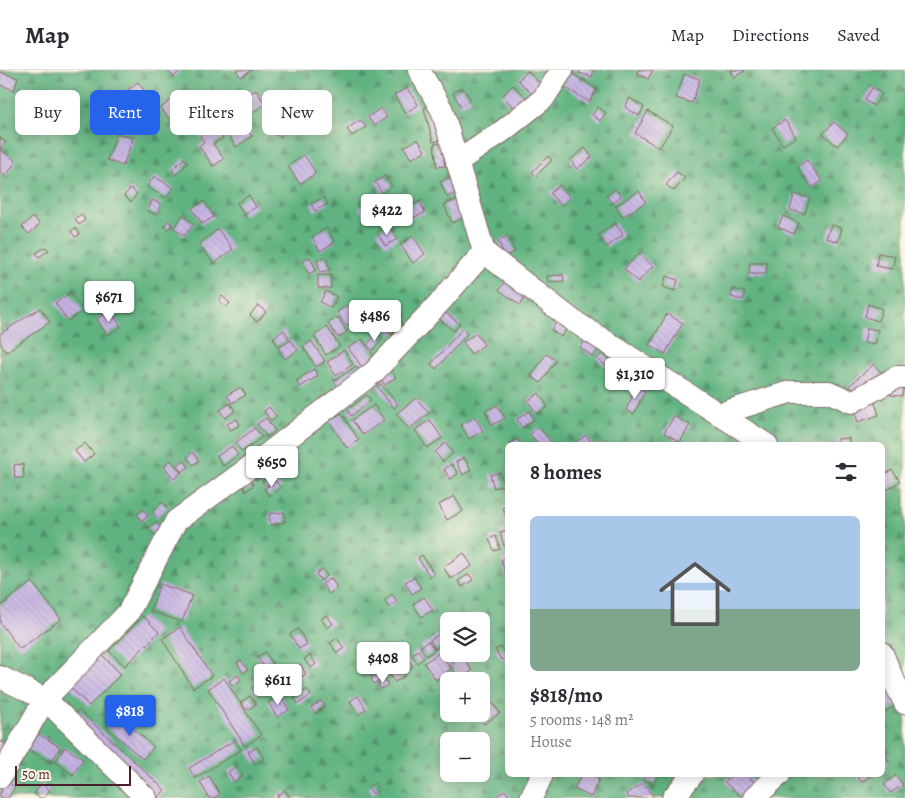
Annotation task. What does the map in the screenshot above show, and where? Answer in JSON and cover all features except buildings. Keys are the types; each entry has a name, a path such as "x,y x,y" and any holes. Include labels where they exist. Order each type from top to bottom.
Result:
{"street":[{"path":"419,70 442,110 484,252 572,320 762,442"},
{"path":"457,162 504,130 543,99 562,70"},
{"path":"0,776 45,699 128,613 176,521 253,465 374,372 484,252"},
{"path":"719,414 790,392 829,392 852,402 897,377 905,377"},
{"path":"885,668 905,703"},
{"path":"0,677 45,699 146,798"},
{"path":"532,798 541,777"},
{"path":"673,798 690,777"},
{"path":"754,798 777,777"}],"green space":[{"path":"0,70 905,70 905,798 0,798"}]}
